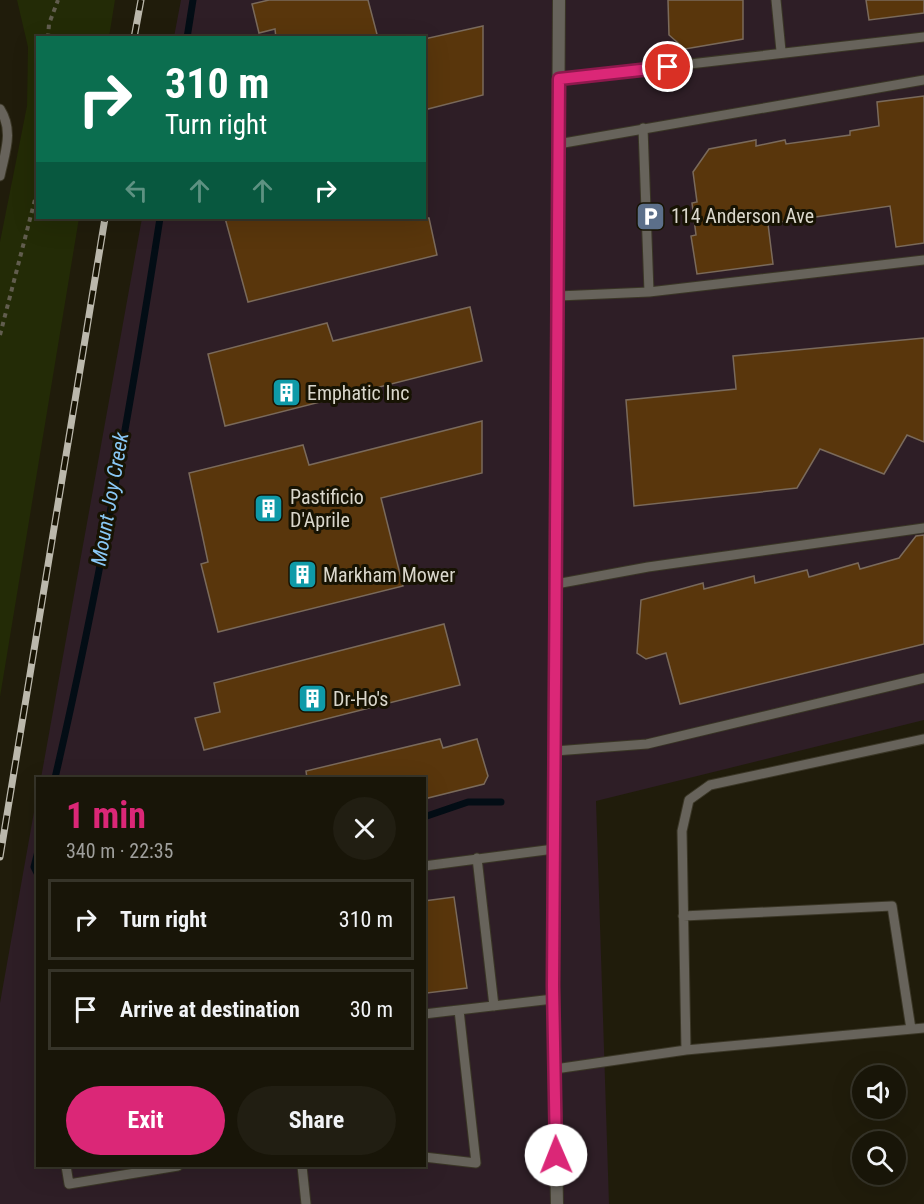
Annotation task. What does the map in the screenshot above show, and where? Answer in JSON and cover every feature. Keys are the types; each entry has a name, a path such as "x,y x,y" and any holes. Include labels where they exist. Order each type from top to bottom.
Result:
{"street":[{"path":"557,1204 554,849 559,0"}],"lane":[{"path":"776,0 781,51"},
{"path":"559,79 645,70 781,51 924,37"},
{"path":"558,144 924,80"},
{"path":"0,109 9,136 0,176"},
{"path":"644,128 649,292"},
{"path":"558,296 649,292 924,260"},
{"path":"556,584 648,567 924,528"},
{"path":"555,751 647,744 924,678"},
{"path":"686,1050 682,831 689,800 710,785 742,776 924,739"},
{"path":"426,866 554,849"},
{"path":"477,858 494,1006"},
{"path":"683,916 892,906 911,1029"},
{"path":"426,1014 554,999"},
{"path":"426,1157 476,1163 459,1010"},
{"path":"555,1069 686,1050 924,1028"},
{"path":"66,1167 69,1184 131,1170 166,1167"},
{"path":"302,1167 306,1204"}],"path":[{"path":"48,36 49,24 58,0"},
{"path":"0,335 36,196"}],"shaded area":[{"path":"181,0 924,0 924,720 596,801 609,1204 0,1204 0,1003 36,801 36,1167 426,1167 426,777 41,777 142,219 426,219 426,36 174,36"}],"green space":[{"path":"17,0 115,0 109,36 36,36 36,219 79,219 0,697 0,242 27,106 28,47"}],"building":[{"path":"269,0 368,0 377,36 276,36 275,29 259,33 252,4"},
{"path":"668,0 743,0 743,39 685,49 669,35"},
{"path":"866,0 924,0 924,13 869,20"},
{"path":"483,26 483,95 426,109 426,39"},
{"path":"924,96 924,243 896,247 890,206 768,224 773,264 697,274 691,236 696,235 692,203 697,202 693,172 709,149 756,140 756,146 785,140 786,144 850,135 850,131 879,126 877,102"},
{"path":"429,218 437,255 248,302 225,219"},
{"name":"Emphatic Inc","path":"470,307 482,361 225,426 208,354 327,323 333,341"},
{"path":"924,338 924,442 907,435 884,474 820,449 797,488 634,506 626,400 736,389 733,356"},
{"path":"482,421 482,473 381,498 403,586 218,632 201,564 208,562 189,473 303,445 309,465"},
{"path":"924,535 924,644 680,704 666,653 646,659 637,653 641,600 703,583 704,589 754,576 755,583 807,570 809,577 858,563 860,569 899,558 916,536"},
{"name":"Dr-Ho's","path":"444,624 460,685 204,750 195,718 220,712 214,683"},
{"path":"440,739 443,748 477,739 488,776 484,784 426,798 426,777 307,777 306,771"},
{"path":"454,897 467,988 427,993 426,901"}],"waterway":[{"name":"Mount Joy Creek","path":"187,36 193,0"},
{"name":"Mount Joy Creek","path":"55,777 113,499 160,219"},
{"name":"Mount Joy Creek","path":"426,816 468,802 501,802"},
{"name":"Mount Joy Creek","path":"36,859 34,867 36,871"}],"railway":[{"path":"134,36 141,0"},
{"path":"0,857 105,219"}],"place":[{"name":"114 Anderson Ave","path":"650,216"},
{"name":"Emphatic Inc","path":"286,393"},
{"name":"Pastificio D'Aprile","path":"269,509"},
{"name":"Markham Mower","path":"302,575"},
{"name":"Dr-Ho's","path":"312,699"}],"route":[{"path":"556,1155 553,986 559,79 668,67"}]}
